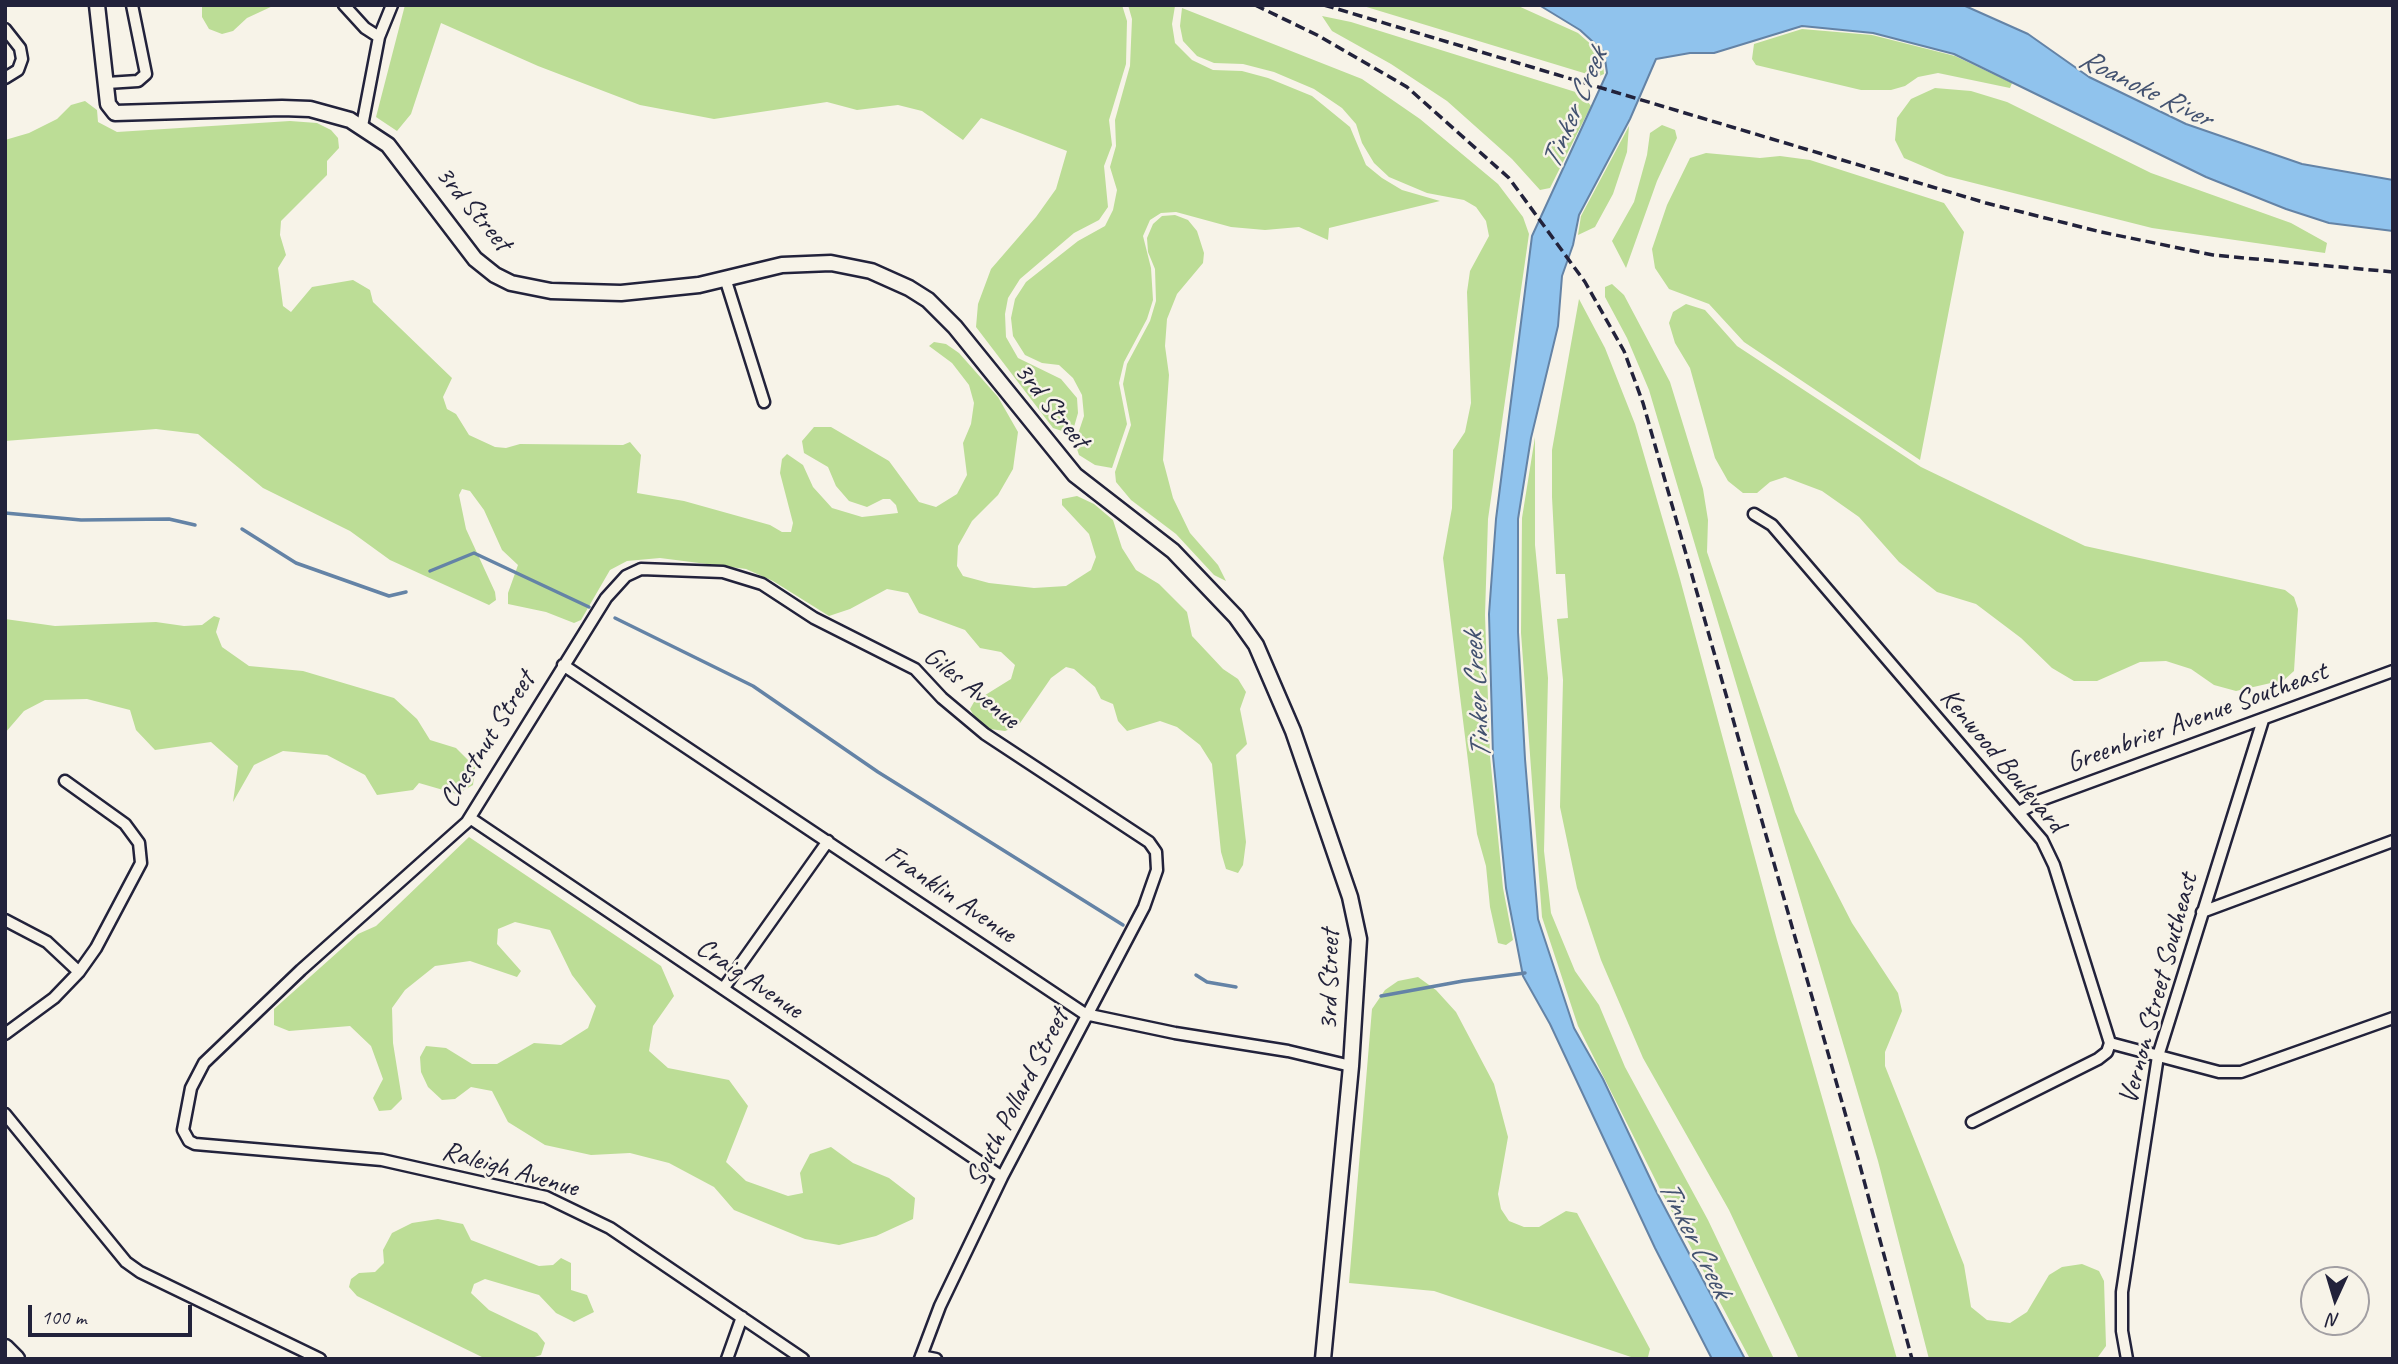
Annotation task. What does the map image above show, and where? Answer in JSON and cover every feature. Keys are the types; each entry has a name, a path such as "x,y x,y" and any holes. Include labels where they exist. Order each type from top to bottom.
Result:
{"main road":[{"path":"5,1348 16,1359"}],"street":[{"path":"97,5 107,83 138,81 146,74 132,5"},
{"path":"344,5 365,28 379,37"},
{"path":"362,126 379,37 392,5"},
{"path":"5,29 20,48 22,59 18,70 5,78"},
{"name":"3rd Street","path":"107,83 108,104 121,116 282,108 329,113 362,126 399,157 475,259 495,275 511,283 551,291 621,293 666,290 782,265 831,262 890,278 928,300 955,327 1075,475 1173,551 1246,629 1293,731 1357,921 1359,964 1323,1359"},
{"path":"725,278 764,402"},
{"name":"Kenwood Boulevard","path":"1754,514 1772,525 2042,840 2054,865 2110,1043"},
{"name":"Chestnut Street","path":"185,1118 197,1074 218,1046 470,818 562,665 612,589 632,572 641,569 730,573 762,584 776,594"},
{"name":"Giles Avenue","path":"776,594 814,618 915,669 942,698 985,734 1149,842 1157,859"},
{"name":"Franklin Avenue","path":"562,665 1086,1014 1175,1033 1288,1051 1351,1066"},
{"name":"Greenbrier Avenue Southeast","path":"2019,811 2041,800 2393,671"},
{"name":"Vernon Street Southeast","path":"2126,1359 2122,1331 2122,1292 2158,1056 2263,720"},
{"path":"5,1034 54,998 79,972 96,948 138,870 141,853 134,835 125,824 65,781"},
{"name":"Craig Avenue","path":"470,818 1002,1177"},
{"path":"723,989 828,841"},
{"path":"2202,912 2393,841"},
{"name":"South Pollard Street","path":"920,1357 940,1306 1002,1177 1144,907 1157,870 1157,859"},
{"path":"5,920 47,942 79,972"},
{"path":"1972,1122 2098,1059 2106,1052 2110,1043 2219,1072 2241,1072 2393,1018"},
{"path":"5,1114 126,1262 140,1272 320,1359"},
{"name":"Raleigh Avenue","path":"185,1118 185,1136 195,1144 382,1160 546,1197 610,1228 803,1359"},
{"path":"727,1359 742,1317"},
{"path":"920,1357 936,1359"}],"green space":[{"path":"202,5 275,5 247,18 233,31 222,34 209,29 202,17"},
{"path":"405,5 1122,5 1127,21 1126,64 1109,120 1112,145 1104,166 1108,207 1099,220 1074,233 1020,279 1008,298 1005,314 1006,337 1018,358 1061,379 1077,398 1078,413 1074,427 1068,433 1053,428 976,327 978,304 991,269 1036,217 1056,189 1067,151 981,118 963,140 922,111 898,105 857,110 827,102 714,119 640,105 538,66 441,23 411,114 397,131 376,117"},
{"path":"1128,5 1175,6 1172,24 1175,43 1192,60 1213,70 1242,71 1268,78 1312,96 1350,127 1366,165 1402,190 1440,201 1329,228 1328,240 1299,227 1265,230 1231,227 1176,212 1161,213 1150,220 1143,236 1151,268 1153,300 1147,319 1124,362 1119,383 1127,424 1112,468 1095,465 1079,455 1075,443 1084,416 1082,395 1073,378 1059,365 1042,363 1025,355 1013,336 1011,318 1015,299 1026,282 1078,241 1105,226 1113,210 1117,190 1110,167 1116,146 1115,120 1130,66 1132,19"},
{"path":"1360,5 1516,5 1578,33 1602,54 1604,74 1597,77"},
{"path":"1182,8 1362,79 1420,119 1498,184 1523,217 1529,234 1488,519 1485,615 1490,756 1503,888 1513,940 1506,945 1498,943 1490,907 1486,866 1477,834 1443,558 1452,508 1453,450 1465,432 1471,403 1467,292 1470,271 1489,236 1486,221 1476,207 1464,200 1427,193 1389,177 1374,163 1362,143 1356,124 1342,108 1314,89 1274,72 1243,64 1214,63 1197,56 1183,41 1180,26"},
{"path":"1322,16 1351,22 1582,94 1591,106 1550,188 1540,190 1512,159 1447,101 1391,64 1332,31"},
{"path":"1802,29 1872,35 1955,56 2012,83 2010,88 1938,73 1918,77 1905,86 1891,90 1861,90 1756,65 1752,59 1754,44"},
{"path":"1935,88 1971,91 2007,102 2151,173 2291,223 2327,243 2325,253 2152,228 1946,176 1904,158 1895,140 1897,118 1911,99"},
{"path":"85,101 97,110 98,122 117,132 290,121 317,123 331,130 338,138 339,148 327,161 327,175 281,221 280,235 286,255 278,268 283,306 291,312 312,287 353,280 370,290 373,302 452,378 443,397 447,409 456,414 469,435 495,447 506,448 520,444 623,445 630,442 641,455 637,493 684,501 770,525 782,532 791,532 793,523 780,473 782,459 787,454 803,465 813,487 832,508 862,517 898,513 896,505 890,499 883,499 867,507 849,501 836,486 828,467 804,453 802,441 814,427 831,427 889,461 919,502 936,507 957,494 967,475 963,443 971,424 974,403 969,385 952,363 929,346 934,342 946,344 959,353 998,397 1018,432 1013,469 998,495 972,521 958,546 957,566 963,576 989,583 1034,588 1066,586 1091,570 1096,557 1089,534 1062,505 1062,499 1077,496 1094,504 1113,520 1122,548 1136,570 1159,584 1187,612 1192,636 1223,669 1238,679 1246,692 1240,709 1247,744 1236,755 1246,842 1243,865 1238,873 1226,869 1221,852 1212,764 1200,745 1177,727 1160,721 1127,731 1118,721 1113,704 1101,699 1095,687 1074,669 1066,667 1051,678 1018,726 1005,731 990,729 976,719 970,709 974,702 1011,679 1015,665 1001,652 980,648 965,630 919,613 908,593 887,589 850,609 829,616 773,581 746,569 660,558 627,561 610,570 581,620 574,623 546,612 508,604 508,593 518,565 502,550 484,510 470,491 462,489 459,495 466,529 495,592 496,600 489,605 390,560 350,531 263,488 198,434 156,429 5,441 5,140 29,133 57,119 71,105"},
{"path":"1662,125 1675,130 1677,138 1657,181 1626,268 1612,241 1634,202 1650,133"},
{"path":"1629,126 1627,152 1613,194 1595,227 1578,235 1581,216"},
{"path":"1706,153 1810,160 1944,203 1964,232 1920,460 1744,342 1709,304 1669,289 1655,268 1652,249 1667,205 1690,158"},
{"path":"1175,215 1188,220 1197,231 1204,253 1203,263 1177,294 1167,319 1165,346 1169,375 1163,460 1173,498 1190,533 1218,565 1226,581 1214,575 1176,534 1131,500 1116,482 1115,472 1131,425 1123,384 1127,364 1150,321 1156,301 1155,269 1148,252 1147,238 1153,224 1162,216"},
{"path":"1612,284 1624,295 1670,382 1703,489 1708,520 1707,552 1795,812 1852,923 1898,993 1902,1011 1885,1052 1885,1066 1964,1265 1971,1307 1987,1320 2010,1323 2027,1312 2049,1275 2062,1267 2082,1264 2099,1271 2104,1281 2106,1346 2098,1357 1929,1359 1878,1161 1649,390 1627,338 1605,297 1605,287"},
{"path":"1579,299 1605,348 1635,424 1680,579 1777,940 1897,1359 1799,1359 1729,1210 1643,1058 1601,960 1577,888 1560,807 1563,680 1557,619 1568,618 1565,574 1556,574 1552,450"},
{"path":"1686,304 1705,310 1737,346 1921,467 2085,546 2285,590 2294,597 2298,609 2294,671 2284,680 2236,691 2214,685 2191,669 2166,661 2140,662 2097,681 2074,681 2052,668 2021,638 1976,604 1937,592 1899,562 1859,517 1822,491 1785,477 1770,482 1757,493 1743,493 1728,481 1715,458 1690,368 1675,343 1669,323 1673,312"},
{"path":"1535,437 1535,545 1548,678 1544,851 1551,913 1575,971 1599,1005 1625,1067 1708,1220 1774,1359 1750,1359 1661,1191 1578,1026 1542,917 1521,633 1522,518"},
{"path":"214,616 220,618 216,632 222,647 249,666 303,671 394,698 417,719 430,740 456,748 475,767 473,785 457,794 419,783 413,790 377,795 365,775 327,755 283,751 254,765 233,802 238,766 211,742 155,750 136,730 130,710 87,699 45,700 24,711 5,733 5,619 55,626 156,622 184,626 202,625"},
{"path":"469,837 661,966 674,996 653,1026 649,1051 668,1068 729,1080 748,1106 726,1162 746,1181 788,1196 803,1193 800,1173 810,1154 831,1147 853,1163 889,1178 915,1198 913,1219 876,1236 839,1245 805,1239 734,1210 714,1187 669,1163 630,1153 591,1155 545,1145 508,1122 492,1091 471,1087 455,1099 442,1100 428,1087 421,1072 420,1057 426,1046 446,1048 472,1064 497,1064 534,1043 561,1045 588,1028 596,1006 572,975 550,930 515,922 498,929 497,944 521,971 517,977 470,961 435,966 405,990 392,1008 393,1043 402,1099 391,1110 379,1111 373,1098 383,1079 371,1046 350,1026 289,1031 274,1025 274,1009 358,934 376,926"},
{"path":"1418,977 1436,990 1456,1012 1494,1084 1508,1137 1498,1194 1501,1209 1509,1221 1524,1227 1539,1227 1566,1211 1577,1213 1650,1349 1648,1357 1637,1359 1434,1291 1349,1283 1372,1009 1385,990 1398,981"},
{"path":"438,1219 463,1224 471,1240 539,1266 553,1265 561,1258 571,1263 571,1290 587,1295 594,1312 574,1322 556,1313 539,1295 485,1279 474,1284 471,1293 489,1310 537,1333 545,1343 541,1355 528,1359 486,1359 357,1296 349,1287 351,1279 359,1273 375,1272 384,1263 383,1250 392,1233 412,1223"}],"water":[{"path":"1539,5 1963,5 2028,34 2089,77 2186,124 2302,164 2393,180 2393,231 2329,223 2206,177 1954,54 1873,33 1802,26 1714,53 1690,53 1656,59 1630,119 1579,215 1573,245 1562,276 1558,326 1531,438 1518,519 1518,632 1525,759 1538,919 1574,1028 1603,1079 1657,1193 1745,1359 1712,1359 1655,1248 1550,1024 1523,976 1506,888 1493,756 1489,614 1496,519 1532,236 1607,73 1604,52 1580,30"}],"waterway":[{"path":"5,513 81,520 169,519 195,525"},
{"path":"242,529 296,563 389,596 406,592"},
{"path":"430,571 474,553 589,607"},
{"path":"615,618 753,686 878,772 1123,925"},
{"path":"1381,996 1525,973"},
{"path":"1196,975 1207,982 1236,987"}],"railway":[{"path":"1255,5 1317,35 1407,87 1509,178 1585,282 1624,351 1643,403 1859,1162 1912,1359"},
{"path":"1324,5 1986,203 2101,232 2213,255 2393,272"}],"water label":[{"name":"Roanoke River","path":"2145,89"},
{"name":"Tinker Creek","path":"1575,109"},
{"name":"Tinker Creek","path":"1478,696"},
{"name":"Tinker Creek","path":"1694,1239"}]}
